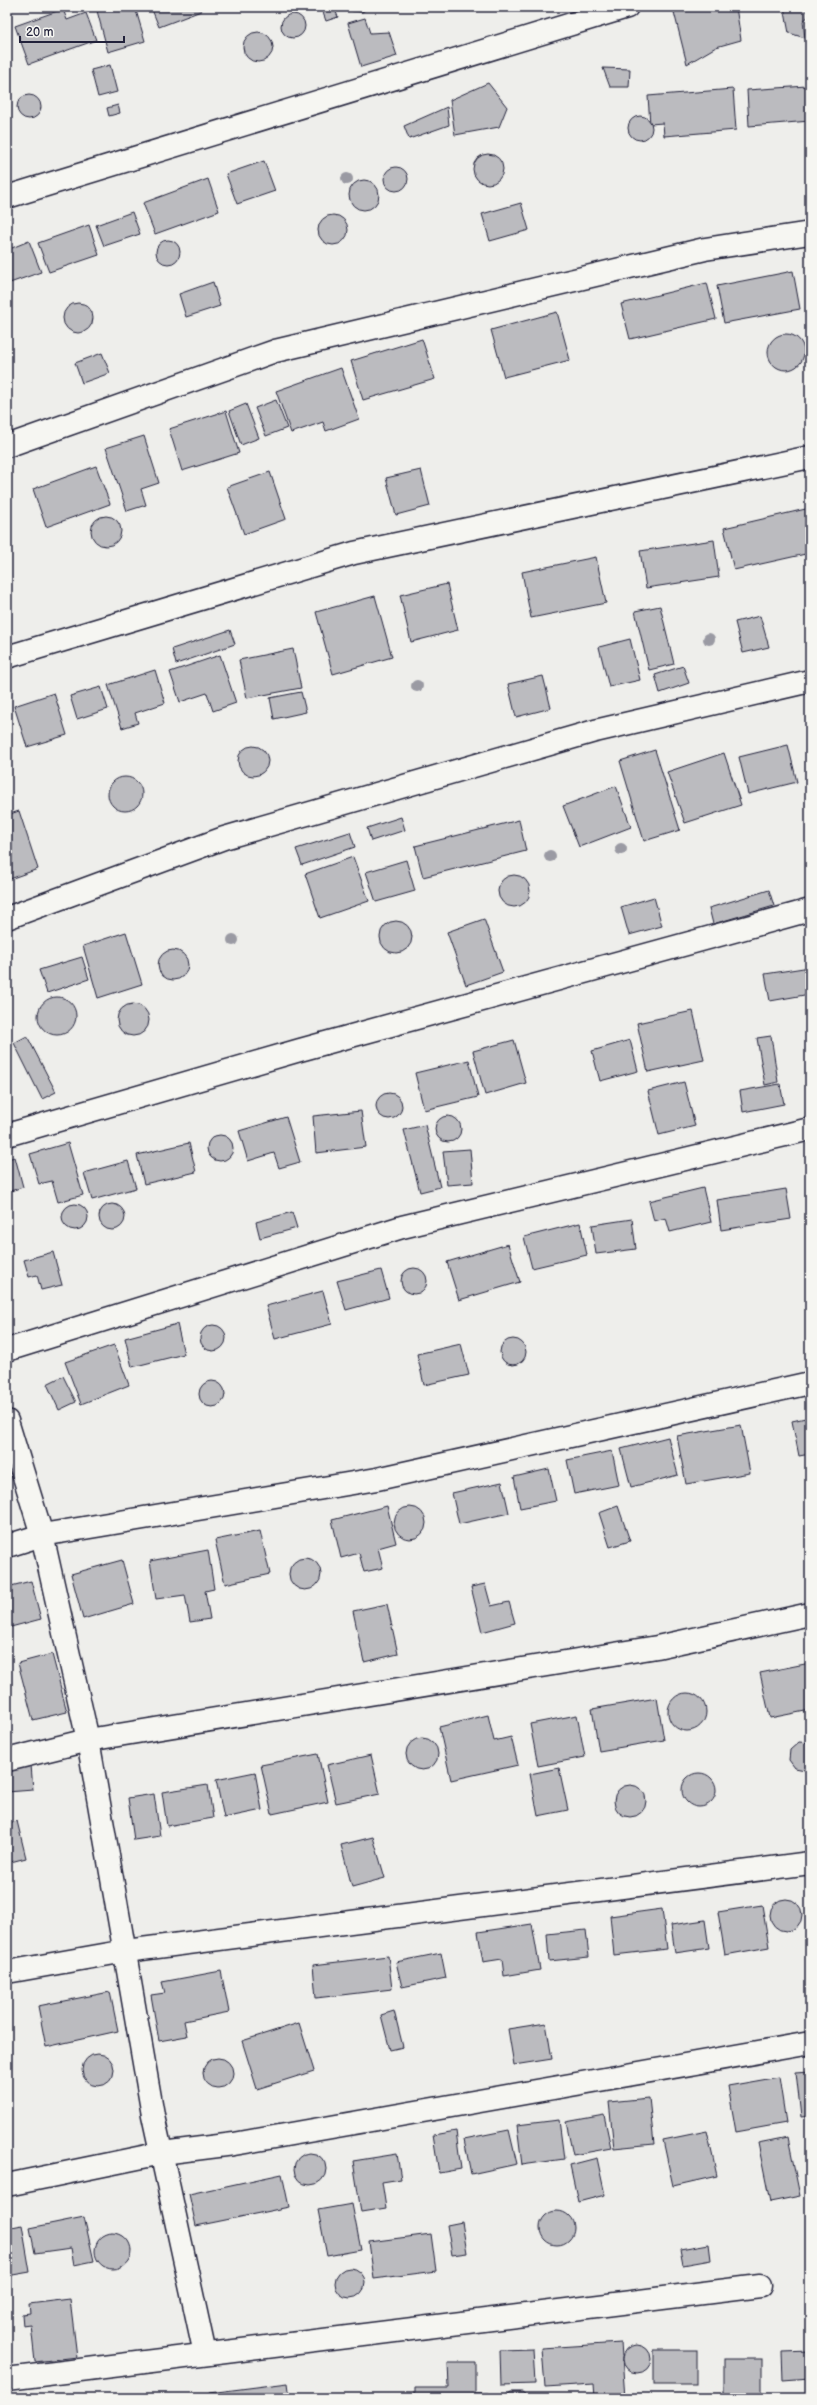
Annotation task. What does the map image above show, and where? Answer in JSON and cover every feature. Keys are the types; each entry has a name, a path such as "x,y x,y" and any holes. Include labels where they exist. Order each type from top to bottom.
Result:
{"street":[{"path":"7,197 627,7"},
{"path":"7,446 275,351 706,249 810,233"},
{"path":"7,657 354,553 810,457"},
{"path":"7,918 224,838 595,731 810,681"},
{"path":"7,1135 300,1050 810,910"},
{"path":"7,1350 402,1227 810,1129"},
{"path":"7,1546 42,1535 376,1479 810,1383"},
{"path":"7,1421 42,1535 88,1740 126,1951 153,2114 205,2354"},
{"path":"7,1760 88,1740 657,1646 810,1614"},
{"path":"7,1972 126,1951 810,1863"},
{"path":"7,2185 162,2153 242,2143 810,2043"},
{"path":"7,2379 760,2286"}],"building":[{"path":"96,7 135,7 145,41 108,52"},
{"path":"151,7 200,7 201,11 159,27"},
{"path":"321,7 334,7 338,17 326,21"},
{"path":"348,7 370,7 362,12 352,11"},
{"path":"692,7 736,7 741,40 716,47 687,64 674,12"},
{"path":"784,7 810,7 810,15 803,21 805,38 789,33"},
{"path":"63,9 67,20 86,13 96,40 29,64 15,26"},
{"path":"293,14 298,15 304,21 304,31 298,37 293,38 288,37 282,31 281,26 282,21 288,15"},
{"path":"365,18 370,33 389,32 397,56 361,67 348,23"},
{"path":"258,32 269,36 273,47 269,58 258,62 247,58 243,47 247,36"},
{"path":"110,65 117,92 98,97 91,70"},
{"path":"603,68 630,69 629,87 610,87"},
{"path":"488,83 507,107 499,127 455,135 450,100"},
{"path":"807,86 810,121 749,126 747,90"},
{"path":"733,89 736,130 664,136 663,123 650,124 648,96"},
{"path":"29,95 34,96 40,102 40,112 34,118 29,119 24,118 18,112 17,107 18,102 24,96"},
{"path":"118,105 120,113 109,116 107,108"},
{"path":"447,107 449,125 409,139 404,126"},
{"path":"640,116 645,117 651,123 651,133 645,139 640,140 635,139 629,133 628,128 629,123 635,117"},
{"path":"488,154 499,158 503,169 499,180 488,184 477,180 473,169 477,158"},
{"path":"264,161 275,191 237,204 226,174"},
{"path":"396,167 401,168 407,174 407,184 401,190 396,191 391,190 385,184 384,179 385,174 391,168"},
{"path":"208,179 219,211 155,234 143,203"},
{"path":"364,180 375,184 379,195 375,206 364,210 353,206 349,195 353,184"},
{"path":"521,203 529,230 490,241 482,214"},
{"path":"132,212 140,234 104,246 96,225"},
{"path":"333,215 344,219 348,230 344,241 333,245 322,241 318,230 322,219"},
{"path":"89,225 99,255 49,272 38,243"},
{"path":"168,240 173,241 179,247 179,257 173,263 168,264 163,263 157,257 156,252 157,247 163,241"},
{"path":"29,241 41,272 7,284 7,250"},
{"path":"793,271 800,309 724,323 717,286"},
{"path":"213,282 220,306 186,317 179,294"},
{"path":"707,283 716,319 630,339 621,304"},
{"path":"78,303 89,307 93,318 89,329 78,333 67,329 63,318 67,307"},
{"path":"557,312 570,360 504,377 491,330"},
{"path":"786,334 796,337 801,342 804,352 801,362 796,367 786,370 776,367 771,362 768,352 771,342 776,337"},
{"path":"422,339 435,379 363,400 351,361"},
{"path":"102,353 110,373 82,383 75,363"},
{"path":"341,368 359,419 326,431 323,422 291,433 276,391"},
{"path":"276,400 287,428 266,436 255,408"},
{"path":"246,404 259,438 241,445 229,411"},
{"path":"226,411 239,453 182,471 169,429"},
{"path":"144,436 159,483 141,489 146,505 127,511 106,448"},
{"path":"96,466 110,504 46,527 33,489"},
{"path":"421,470 430,506 396,515 386,478"},
{"path":"270,472 286,519 244,534 227,487"},
{"path":"810,508 810,553 734,570 724,528"},
{"path":"106,516 117,520 121,531 117,542 106,546 95,542 91,531 95,520"},
{"path":"714,540 719,577 646,588 640,551"},
{"path":"596,557 606,603 531,618 522,572"},
{"path":"447,584 458,630 411,642 400,595"},
{"path":"375,596 392,657 333,674 316,612"},
{"path":"660,606 674,664 649,670 635,611"},
{"path":"760,616 769,647 743,653 735,622"},
{"path":"230,630 235,644 176,664 172,649"},
{"path":"630,639 640,680 609,687 599,647"},
{"path":"293,649 301,688 247,698 239,660"},
{"path":"220,655 236,703 213,711 207,693 180,702 170,672"},
{"path":"683,666 689,683 660,693 655,675"},
{"path":"155,670 165,703 135,713 138,723 122,728 108,685"},
{"path":"543,676 551,708 516,717 508,684"},
{"path":"101,687 108,709 77,719 70,696"},
{"path":"301,692 306,712 274,719 270,698"},
{"path":"54,693 67,735 27,747 14,706"},
{"path":"788,745 797,782 748,794 739,757"},
{"path":"253,746 259,747 267,755 267,767 259,775 253,776 247,775 239,767 238,761 239,755 247,747"},
{"path":"655,750 680,830 644,841 620,761"},
{"path":"724,753 741,805 685,823 667,772"},
{"path":"122,777 128,777 132,778 139,784 142,794 141,801 135,808 128,811 122,811 118,810 111,804 108,797 108,791 109,787 115,780"},
{"path":"616,786 631,827 579,847 563,806"},
{"path":"19,811 38,869 7,880 7,815"},
{"path":"401,817 405,830 371,841 367,828"},
{"path":"519,820 526,851 423,877 415,846"},
{"path":"350,832 355,847 302,865 296,849"},
{"path":"353,857 369,901 320,918 305,874"},
{"path":"406,860 415,891 376,902 366,872"},
{"path":"514,875 520,876 527,882 530,891 529,897 523,904 514,907 508,906 501,900 498,891 499,885 505,878"},
{"path":"769,890 774,906 713,924 709,908"},
{"path":"654,897 662,926 629,935 621,907"},
{"path":"484,919 503,972 466,985 447,932"},
{"path":"393,921 399,921 409,928 412,937 411,943 405,950 399,953 393,953 383,946 380,940 380,934 387,924"},
{"path":"126,932 142,984 98,998 83,946"},
{"path":"173,950 184,954 188,965 184,976 173,980 162,976 158,965 162,954"},
{"path":"82,957 89,979 47,993 39,970"},
{"path":"810,967 810,994 770,1001 765,974"},
{"path":"53,997 61,997 71,1002 75,1009 75,1023 71,1030 61,1035 53,1035 43,1030 41,1027 38,1020 38,1012 43,1002 46,1000"},
{"path":"130,1004 136,1004 146,1011 149,1020 148,1026 142,1033 136,1036 130,1036 120,1029 117,1023 117,1017 124,1007"},
{"path":"693,1011 704,1060 648,1072 637,1023"},
{"path":"27,1036 56,1092 42,1099 14,1043"},
{"path":"771,1036 778,1082 765,1085 757,1038"},
{"path":"514,1040 526,1083 485,1095 473,1051"},
{"path":"630,1040 638,1071 600,1081 592,1051"},
{"path":"469,1060 478,1097 424,1110 415,1073"},
{"path":"684,1082 695,1126 659,1135 648,1091"},
{"path":"780,1084 784,1104 743,1112 740,1091"},
{"path":"389,1093 398,1097 402,1106 398,1115 389,1119 380,1115 376,1106 380,1097"},
{"path":"361,1111 366,1147 316,1153 313,1116"},
{"path":"448,1116 457,1120 461,1129 457,1138 448,1142 439,1138 435,1129 439,1120"},
{"path":"286,1117 300,1162 279,1168 274,1153 248,1161 239,1131"},
{"path":"425,1125 440,1187 420,1192 404,1130"},
{"path":"220,1135 229,1139 233,1148 229,1157 220,1161 211,1157 207,1148 211,1139"},
{"path":"68,1143 83,1195 58,1202 52,1181 39,1184 30,1154"},
{"path":"189,1143 196,1172 144,1184 137,1155"},
{"path":"470,1149 473,1183 447,1185 443,1151"},
{"path":"15,1157 23,1187 7,1192 7,1159"},
{"path":"128,1161 136,1188 92,1200 84,1173"},
{"path":"703,1188 711,1222 670,1232 666,1218 654,1221 649,1201"},
{"path":"786,1189 791,1219 721,1230 717,1200"},
{"path":"75,1204 84,1208 88,1217 84,1226 75,1230 66,1226 62,1217 66,1208"},
{"path":"112,1204 121,1208 125,1217 121,1226 112,1230 103,1226 99,1217 103,1208"},
{"path":"292,1212 297,1228 260,1238 256,1222"},
{"path":"632,1219 636,1249 596,1254 592,1225"},
{"path":"580,1223 587,1255 532,1268 524,1237"},
{"path":"508,1244 520,1282 459,1300 447,1262"},
{"path":"53,1252 62,1285 41,1290 37,1275 29,1277 24,1260"},
{"path":"414,1268 423,1272 427,1281 423,1290 414,1294 405,1290 401,1281 405,1272"},
{"path":"381,1270 389,1298 346,1310 337,1281"},
{"path":"323,1291 332,1324 275,1339 266,1306"},
{"path":"177,1324 184,1354 132,1367 125,1338"},
{"path":"213,1325 222,1329 226,1338 222,1347 213,1351 204,1347 200,1338 204,1329"},
{"path":"513,1339 522,1343 526,1352 522,1361 513,1365 504,1361 500,1352 504,1343"},
{"path":"461,1344 469,1375 424,1385 417,1354"},
{"path":"114,1345 129,1385 81,1404 65,1362"},
{"path":"63,1376 76,1402 59,1410 47,1384"},
{"path":"212,1381 221,1385 225,1394 221,1403 212,1407 203,1403 199,1394 203,1385"},
{"path":"810,1417 810,1454 799,1456 792,1421"},
{"path":"741,1425 750,1473 686,1484 677,1436"},
{"path":"668,1437 678,1475 631,1487 621,1449"},
{"path":"612,1451 619,1485 574,1494 567,1460"},
{"path":"549,1469 556,1501 520,1508 514,1477"},
{"path":"502,1482 509,1513 459,1524 452,1493"},
{"path":"387,1506 396,1543 378,1548 383,1568 364,1572 359,1553 341,1558 332,1520"},
{"path":"618,1506 630,1541 610,1547 599,1513"},
{"path":"410,1507 416,1508 423,1514 426,1523 425,1529 419,1536 410,1539 404,1538 397,1532 394,1523 395,1517 401,1510"},
{"path":"260,1531 270,1574 225,1584 215,1540"},
{"path":"208,1550 214,1589 205,1591 210,1619 190,1622 185,1595 156,1599 150,1561"},
{"path":"305,1558 314,1561 318,1565 321,1574 318,1583 314,1587 305,1590 296,1587 292,1583 289,1574 292,1565 296,1561"},
{"path":"122,1560 134,1604 83,1619 71,1574"},
{"path":"31,1581 41,1619 7,1628 7,1587"},
{"path":"485,1584 491,1606 509,1602 515,1623 482,1632 471,1587"},
{"path":"387,1604 398,1654 364,1662 353,1611"},
{"path":"52,1654 67,1712 33,1720 18,1663"},
{"path":"810,1663 810,1710 770,1718 760,1673"},
{"path":"687,1693 697,1696 703,1702 706,1712 703,1722 697,1728 687,1731 677,1728 671,1722 668,1712 671,1702 677,1696"},
{"path":"657,1698 664,1740 599,1751 592,1709"},
{"path":"488,1715 494,1741 511,1737 518,1765 451,1780 439,1727"},
{"path":"577,1715 585,1757 538,1766 530,1724"},
{"path":"419,1738 425,1738 435,1745 438,1754 437,1760 431,1767 425,1770 419,1770 409,1763 406,1757 406,1751 413,1741"},
{"path":"799,1742 810,1743 810,1769 805,1770 795,1768 789,1760 790,1750"},
{"path":"318,1754 328,1802 272,1814 261,1765"},
{"path":"371,1755 380,1794 336,1803 327,1765"},
{"path":"31,1765 33,1790 7,1792 7,1766"},
{"path":"559,1768 568,1810 538,1816 530,1774"},
{"path":"255,1772 262,1810 224,1818 216,1780"},
{"path":"696,1773 702,1773 711,1778 715,1784 715,1796 711,1802 702,1807 696,1807 687,1802 682,1793 682,1787 687,1778"},
{"path":"208,1785 213,1818 167,1826 162,1792"},
{"path":"630,1785 636,1786 643,1792 646,1801 645,1807 639,1814 630,1817 624,1816 617,1810 614,1801 615,1795 621,1788"},
{"path":"154,1794 160,1836 134,1840 128,1798"},
{"path":"17,1821 26,1858 7,1863 7,1823"},
{"path":"373,1837 385,1878 352,1887 341,1845"},
{"path":"786,1899 797,1904 802,1915 797,1926 786,1931 775,1926 770,1915 775,1904"},
{"path":"762,1905 769,1947 725,1955 718,1912"},
{"path":"662,1909 667,1949 614,1955 610,1916"},
{"path":"705,1920 709,1948 675,1953 671,1925"},
{"path":"532,1924 540,1970 504,1976 502,1959 483,1962 478,1932"},
{"path":"586,1930 589,1957 549,1961 547,1934"},
{"path":"441,1953 446,1978 402,1987 396,1962"},
{"path":"388,1956 392,1989 316,1998 313,1965"},
{"path":"221,1971 229,2012 184,2021 187,2036 159,2041 151,1995 165,1993 162,1982"},
{"path":"110,1992 118,2031 46,2047 38,2006"},
{"path":"394,2011 403,2047 390,2050 381,2015"},
{"path":"299,2023 314,2071 257,2089 242,2041"},
{"path":"546,2023 552,2059 514,2065 508,2029"},
{"path":"98,2054 107,2057 111,2061 114,2070 111,2079 107,2083 98,2086 89,2083 85,2079 82,2070 85,2061 89,2057"},
{"path":"218,2058 229,2062 233,2073 229,2084 218,2088 207,2084 203,2073 207,2062"},
{"path":"810,2071 810,2116 801,2117 796,2072"},
{"path":"779,2077 786,2123 736,2132 728,2086"},
{"path":"649,2098 654,2144 614,2148 609,2102"},
{"path":"604,2115 611,2148 573,2155 566,2122"},
{"path":"559,2120 564,2159 522,2165 517,2125"},
{"path":"509,2130 517,2164 471,2174 464,2139"},
{"path":"456,2131 461,2169 439,2173 433,2135"},
{"path":"707,2131 717,2176 673,2186 663,2140"},
{"path":"788,2137 800,2196 770,2202 758,2143"},
{"path":"310,2153 319,2156 323,2160 326,2169 323,2178 319,2182 310,2185 301,2182 297,2178 294,2169 297,2160 301,2156"},
{"path":"397,2154 401,2179 382,2182 386,2208 361,2212 353,2161"},
{"path":"597,2158 605,2195 578,2202 570,2165"},
{"path":"282,2174 289,2207 196,2226 189,2194"},
{"path":"352,2204 361,2250 327,2256 318,2210"},
{"path":"554,2211 560,2211 564,2212 571,2218 574,2228 573,2235 567,2242 560,2245 554,2245 550,2244 543,2238 540,2231 540,2225 541,2221 547,2214"},
{"path":"84,2217 94,2261 74,2265 71,2248 35,2253 30,2228"},
{"path":"462,2222 467,2253 452,2255 447,2225"},
{"path":"22,2225 30,2272 7,2276 7,2228"},
{"path":"113,2233 126,2238 131,2251 126,2264 113,2269 100,2264 95,2251 100,2238"},
{"path":"431,2234 436,2271 374,2279 369,2242"},
{"path":"709,2244 711,2260 683,2265 680,2249"},
{"path":"350,2268 361,2272 365,2283 361,2294 350,2298 339,2294 335,2283 339,2272"},
{"path":"70,2299 77,2357 35,2362 31,2325 23,2326 22,2314 30,2313 29,2304"},
{"path":"621,2343 625,2398 595,2398 594,2384 545,2387 542,2348"},
{"path":"637,2345 647,2349 651,2359 647,2369 637,2373 627,2369 623,2359 627,2349"},
{"path":"533,2349 535,2384 501,2385 500,2350"},
{"path":"654,2350 697,2350 697,2384 654,2384"},
{"path":"810,2352 810,2378 783,2380 782,2353"},
{"path":"724,2359 762,2359 762,2398 724,2398"},
{"path":"448,2362 475,2362 475,2393 489,2393 489,2398 415,2398 415,2388 449,2388"},
{"path":"288,2383 290,2398 209,2398 209,2393"},
{"path":"511,2392 522,2392 530,2398 502,2398"}]}
